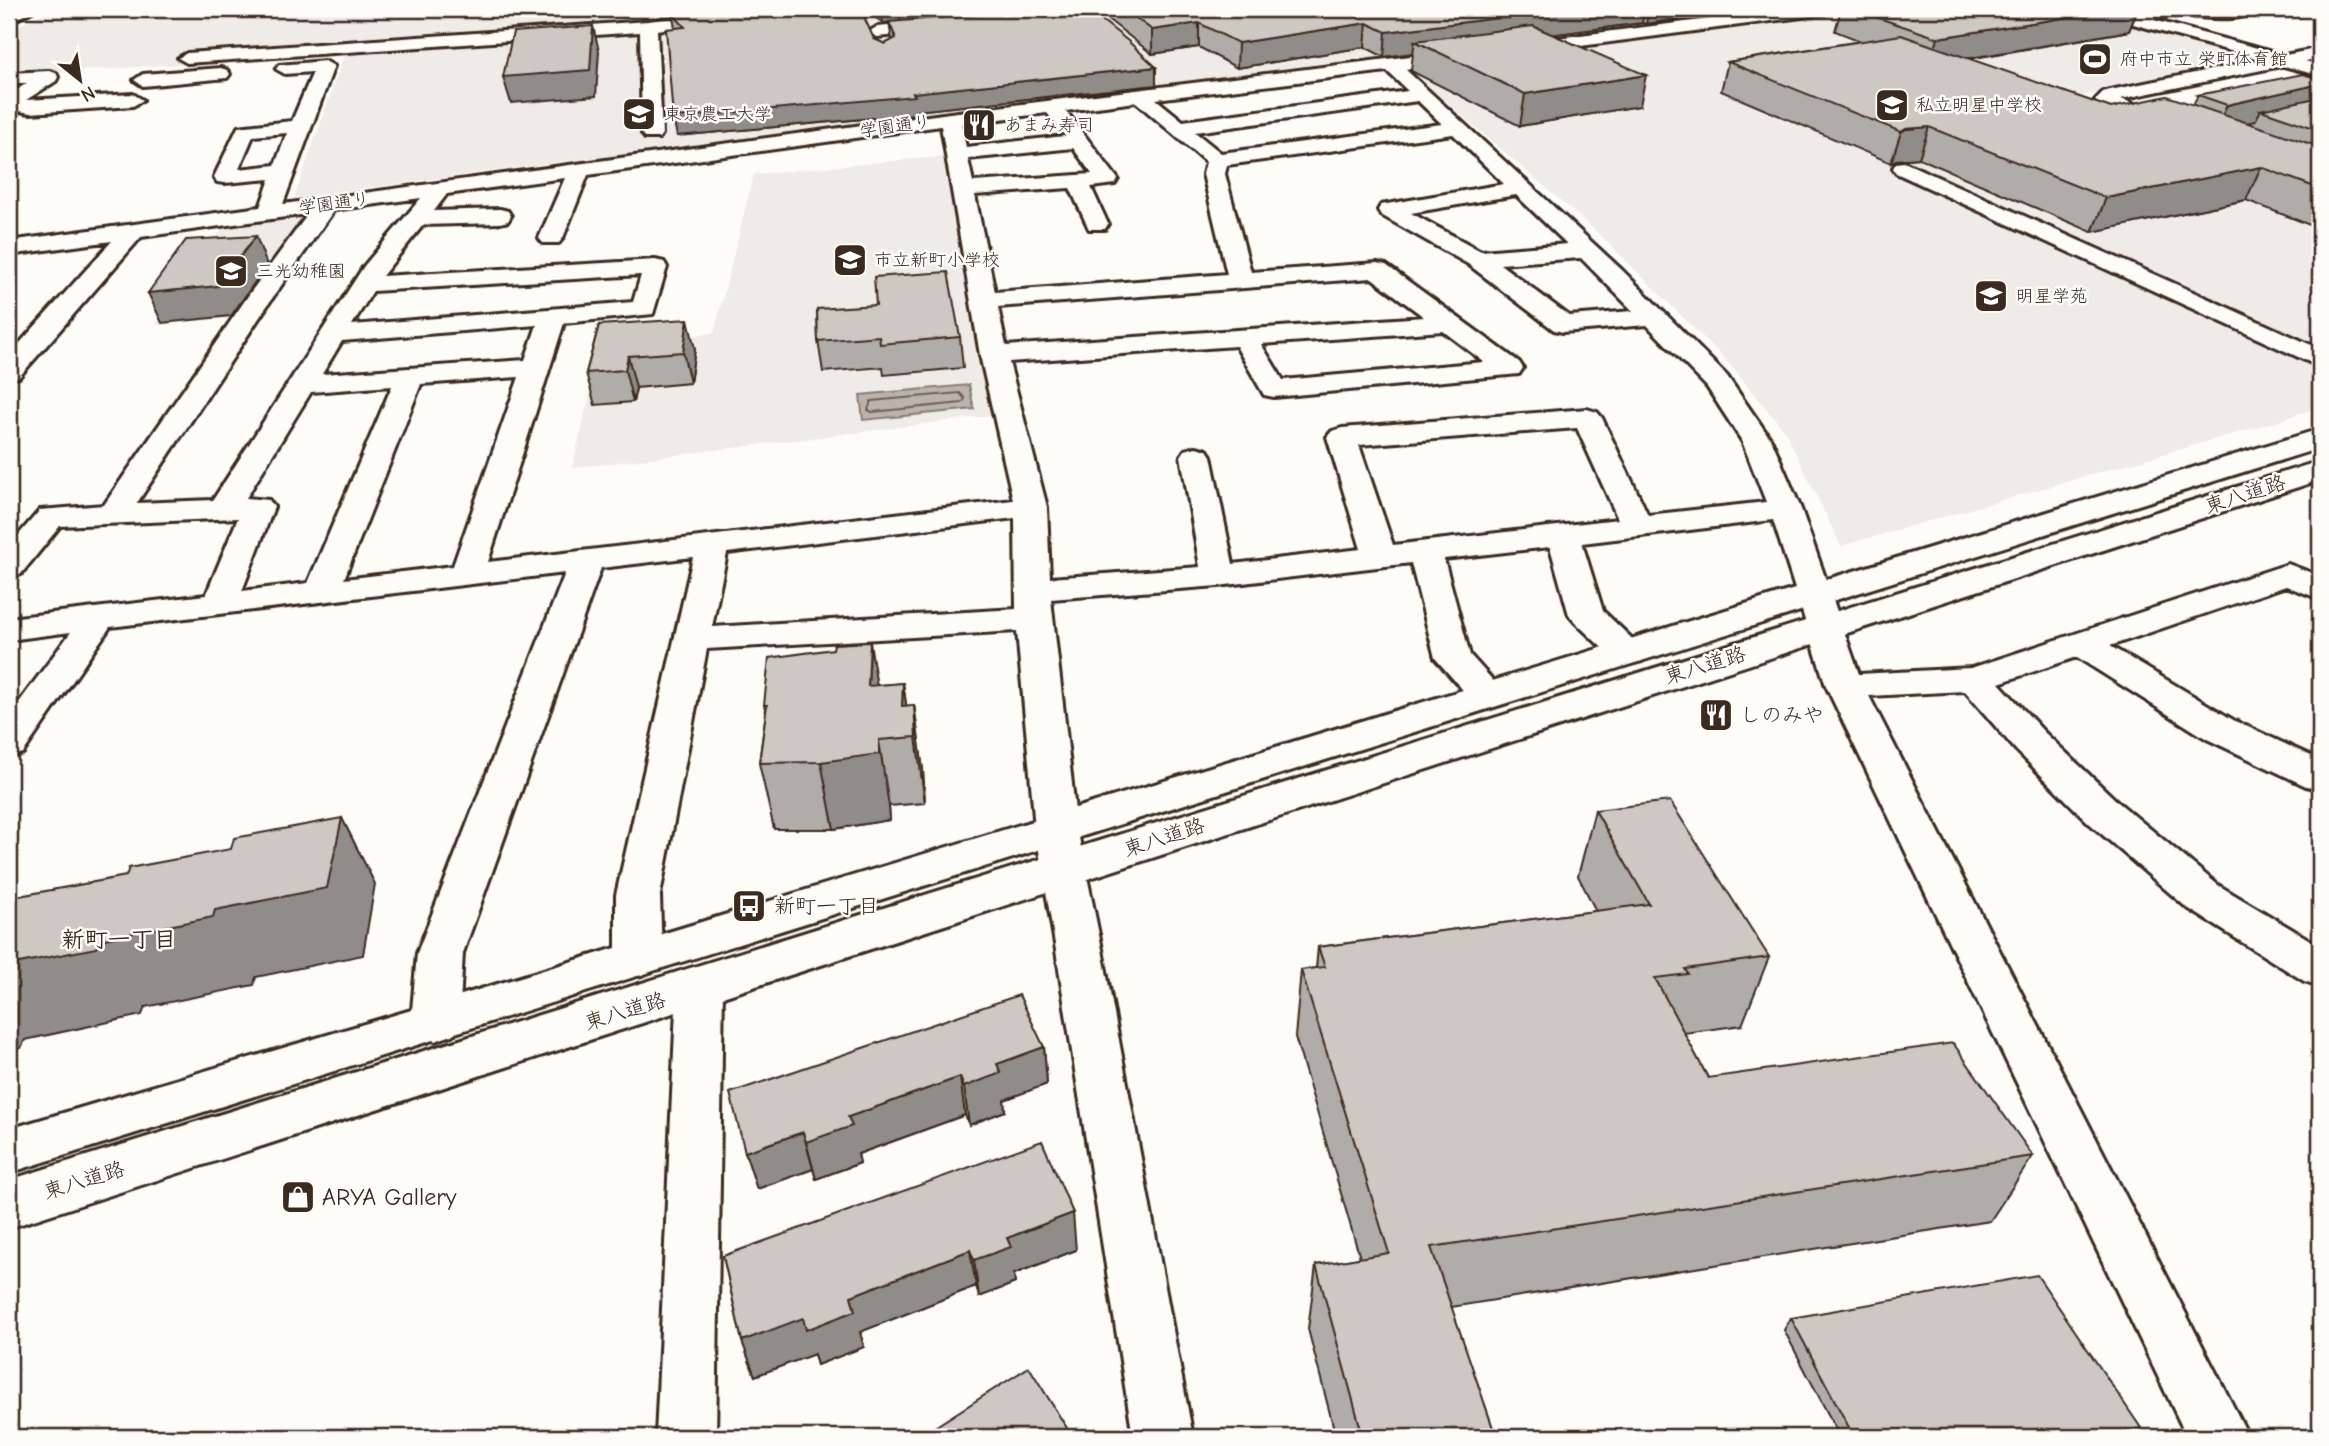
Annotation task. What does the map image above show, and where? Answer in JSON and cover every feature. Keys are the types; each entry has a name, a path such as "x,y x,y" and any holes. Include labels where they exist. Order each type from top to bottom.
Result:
{"street":[{"path":"9,18 28,9"},
{"path":"187,58 648,26 785,9"},
{"name":"学園通り","path":"9,248 580,169 953,136 1052,106 1825,9"},
{"path":"2096,9 2320,71"},
{"path":"2132,18 2172,11 2211,14 2250,9"},
{"path":"648,26 652,134"},
{"path":"886,54 872,27 954,26"},
{"path":"2190,130 2105,100 2110,96 2320,53"},
{"path":"1391,65 1586,250 1717,382 1756,441 1786,509 1845,686 2219,1437"},
{"path":"143,80 326,66 282,171 269,212"},
{"path":"9,78 50,77 10,110"},
{"path":"1139,95 1217,160 1456,128"},
{"path":"1178,128 1420,95"},
{"path":"10,110 133,100"},
{"path":"963,189 1107,179 1052,106"},
{"path":"282,171 225,177 245,131 300,126"},
{"path":"1073,133 953,136 994,355 1031,507 1034,605 1059,849 1079,944 1163,1437"},
{"path":"1217,160 1214,174 1241,281"},
{"path":"551,238 580,169"},
{"path":"1904,169 2320,359"},
{"path":"485,241 525,177"},
{"path":"1078,181 1097,224"},
{"path":"223,509 376,266 441,188"},
{"path":"1520,188 1388,210 1477,259 1563,324 1651,317"},
{"path":"114,514 258,298 326,205"},
{"path":"415,218 500,216"},
{"path":"9,371 134,231"},
{"path":"9,273 33,245"},
{"path":"1477,259 1586,250"},
{"path":"334,334 644,309 655,267 366,284"},
{"path":"984,300 1377,270 1509,368 1274,389 1244,337"},
{"path":"467,574 553,317"},
{"path":"994,355 1448,323"},
{"path":"303,384 537,367"},
{"path":"323,591 410,376"},
{"path":"1380,556 1342,437 1587,418 1637,526"},
{"name":"東八道路","path":"9,1204 699,987 1059,849 1488,696 1629,653 1820,612 2320,438"},
{"path":"1196,456 1218,576"},
{"name":"東八道路","path":"9,1151 639,958 1059,849 1820,612 2320,470"},
{"path":"9,566 51,517 258,507 220,604"},
{"path":"9,629 1031,507"},
{"path":"693,639 1034,605 1218,576 1786,509"},
{"path":"1563,535 1587,615 1629,653"},
{"path":"639,958 638,895 712,545"},
{"path":"1425,552 1453,658 1488,696"},
{"path":"435,1022 440,953 587,560"},
{"path":"1845,686 1975,679 2288,574 2320,589"},
{"path":"9,744 99,618"},
{"path":"2082,644 2221,730 2320,776"},
{"path":"1975,679 2030,741 2104,813 2202,896 2320,968"},
{"path":"686,1437 699,987"}],"shaded area":[{"name":"東京農工大学","path":"52,9 1781,9 1628,32 1126,91 294,198 345,53 9,74 9,31"},
{"name":"明星学苑","path":"1834,9 2080,9 2264,60 2078,97 2320,185 2320,406 2279,421 1841,546 1785,431 1725,359 1598,233 1406,67 1617,42"},
{"name":"市立新町小学校","path":"946,156 996,415 572,468 602,345 714,333 754,174"},
{"name":"三光幼稚園","path":"306,215 237,317 156,325 225,225"}],"water":[{"path":"969,385 974,409 863,420 860,395"}],"building":[{"path":"716,9 854,9 864,17 874,39 885,44 896,38 889,22 1046,9 1088,9 1156,67 913,93 915,96 673,118 666,29 685,27 673,14"},
{"path":"1124,9 1571,9 1386,32 1367,23 1238,43 1199,23 1152,30"},
{"path":"1852,9 2119,9 1938,38"},
{"path":"593,26 590,70 503,77 513,32"},
{"path":"1533,26 1646,75 1525,94 1415,41"},
{"path":"1901,35 2111,108 2167,96 2320,147 2320,189 2261,167 2106,198 1929,127 1901,132 1728,62"},
{"path":"2303,74 2320,79 2320,84 2227,105 2198,95"},
{"path":"2320,97 2320,130 2261,110"},
{"path":"256,236 218,286 148,293 186,240"},
{"path":"948,272 960,337 880,344 879,336 818,341 817,309 876,305 874,277"},
{"path":"688,319 683,352 628,356 625,370 586,373 599,325"},
{"path":"870,642 868,686 903,683 902,706 914,705 916,737 879,740 879,754 821,762 759,763 767,705 764,705 769,658 833,649 834,644"},
{"path":"1670,801 1769,957 1685,969 1688,974 1655,978 1708,1078 1953,1043 2033,1156 1431,1247 1496,1437 1363,1437 1316,1265 1389,1253 1301,970 1325,967 1318,947 1649,904 1595,810"},
{"path":"342,818 327,888 215,910 213,917 99,940 96,948 9,965 9,903 14,897 126,876 129,868 231,849 234,838"},
{"path":"1019,995 1044,1047 997,1064 1001,1073 964,1087 960,1077 848,1117 852,1126 806,1142 803,1132 745,1152 730,1093"},
{"path":"1042,1141 1073,1213 1007,1238 1011,1247 974,1260 970,1250 851,1296 855,1311 806,1330 803,1318 742,1341 723,1256"},
{"path":"2037,1275 2141,1428 2093,1437 1854,1437 1791,1318"},
{"path":"1029,1367 1070,1433 1064,1437 919,1437"}],"place":[{"name":"府中市立 栄町体育館","path":"2095,59"},
{"name":"私立明星中学校","path":"1892,105"},
{"name":"東京農工大学","path":"639,114"},
{"name":"あまみ寿司","path":"979,125"},
{"name":"市立新町小学校","path":"850,260"},
{"name":"三光幼稚園","path":"231,271"},
{"name":"明星学苑","path":"1991,296"},
{"name":"しのみや","path":"1716,715"},
{"name":"新町一丁目","path":"749,906"},
{"name":"ARYA Gallery","path":"298,1197"}],"district":[{"name":"新町一丁目","path":"119,939"}]}
